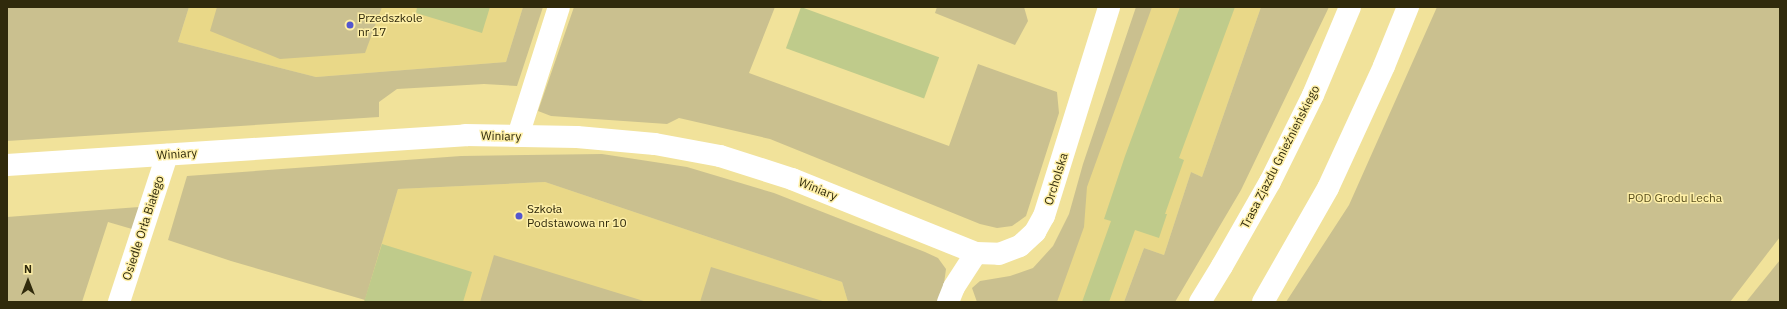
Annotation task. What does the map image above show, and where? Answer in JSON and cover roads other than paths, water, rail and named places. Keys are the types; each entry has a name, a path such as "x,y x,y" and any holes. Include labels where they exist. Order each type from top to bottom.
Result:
{"street":[{"path":"518,136 559,7"},
{"name":"Orcholska","path":"976,253 999,254 1020,246 1035,232 1044,216 1109,7"},
{"name":"Trasa Zjazdu Gnieźnieńskiego","path":"1200,302 1270,182 1313,95 1350,7"},
{"path":"1263,302 1331,181 1384,66 1408,7"},
{"name":"Winiary","path":"7,165 465,135 577,137 655,144 720,156 792,179 976,253"},
{"name":"Osiedle Orła Białego","path":"119,302 167,155"},
{"path":"948,302 954,287 976,253"}],"place":[{"name":"Przedszkole nr 17","path":"350,25"},
{"name":"Szkoła Podstawowa nr 10","path":"519,216"}],"park label":[{"name":"POD Grodu Lecha","path":"1675,198"}]}
